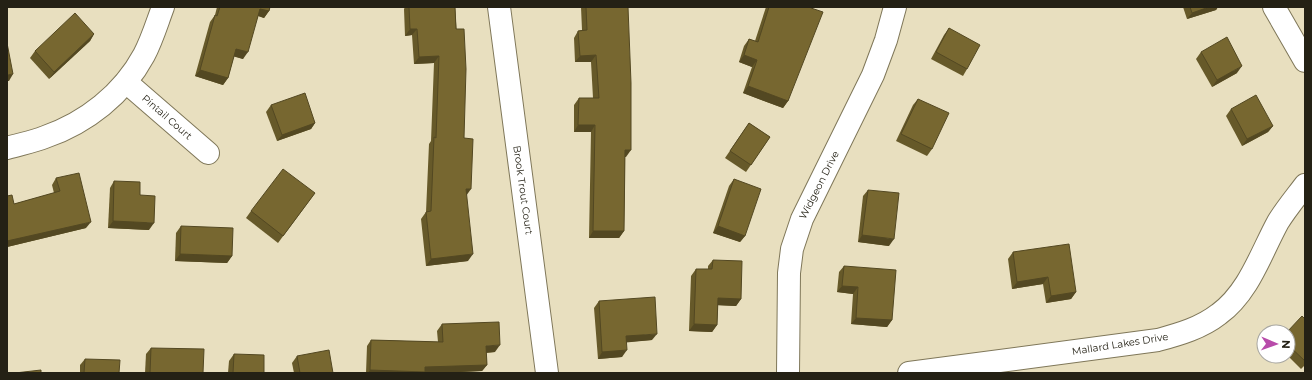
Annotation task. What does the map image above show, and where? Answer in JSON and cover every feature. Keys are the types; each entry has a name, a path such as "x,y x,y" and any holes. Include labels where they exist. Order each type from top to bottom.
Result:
{"street":[{"path":"7,148 44,138 81,121 98,109 126,82 143,56 152,38 163,7"},
{"name":"Brook Trout Court","path":"499,7 547,373"},
{"name":"Widgeon Drive","path":"788,373 789,273 792,249 802,219 873,75 886,40 895,7"},
{"path":"1274,7 1305,61"},
{"name":"Pintail Court","path":"126,82 208,153"},
{"name":"Mallard Lakes Drive","path":"909,373 1158,340 1182,334 1199,326 1220,314 1237,296 1251,276 1279,221 1305,185"}],"building":[{"path":"220,7 270,7 269,11 260,9 248,52 236,49 228,78 200,70 215,15 217,16"},
{"path":"409,7 455,7 456,29 464,29 466,69 464,138 473,139 471,189 466,189 473,254 431,259 426,212 431,211 434,137 436,138 439,56 419,57 417,29 410,29"},
{"path":"586,7 628,7 631,83 631,150 625,150 624,231 593,231 595,125 578,125 579,98 599,98 596,55 580,56 578,31 587,30"},
{"path":"769,7 811,7 823,12 788,101 748,86 757,60 744,55 749,39 758,42"},
{"path":"1190,7 1209,7 1192,13"},
{"path":"75,13 94,34 54,72 35,51"},
{"path":"949,28 980,45 967,69 936,52"},
{"path":"1227,37 1242,66 1217,80 1201,52"},
{"path":"7,43 13,74 7,75"},
{"path":"305,93 315,123 282,135 271,105"},
{"path":"1256,95 1273,126 1247,139 1231,109"},
{"path":"918,99 949,113 932,149 901,134"},
{"path":"749,123 770,137 751,165 730,151"},
{"path":"283,169 315,193 283,236 251,211"},
{"path":"79,173 91,222 7,241 7,196 12,195 14,204 60,191 56,178"},
{"path":"734,179 761,189 745,236 718,226"},
{"path":"114,181 140,182 140,195 155,196 154,223 113,221"},
{"path":"868,190 899,193 894,239 862,235"},
{"path":"181,226 233,228 232,256 180,254"},
{"path":"1069,244 1076,292 1051,296 1048,277 1017,282 1013,252"},
{"path":"713,260 742,261 741,299 718,298 717,325 694,324 696,269 712,269"},
{"path":"844,266 896,270 892,320 856,318 858,287 842,286"},
{"path":"655,297 657,334 626,336 627,350 602,352 599,301"},
{"path":"1302,316 1305,319 1305,361 1296,353 1296,324 1294,324"},
{"path":"499,322 500,345 486,346 487,365 425,367 425,372 370,370 371,340 443,342 442,324"},
{"path":"151,348 204,349 203,373 150,373"},
{"path":"329,350 333,373 300,373 297,356"},
{"path":"234,354 264,355 264,373 233,373"},
{"path":"85,359 120,360 119,373 84,373"},
{"path":"41,370 41,373 15,373"}]}
